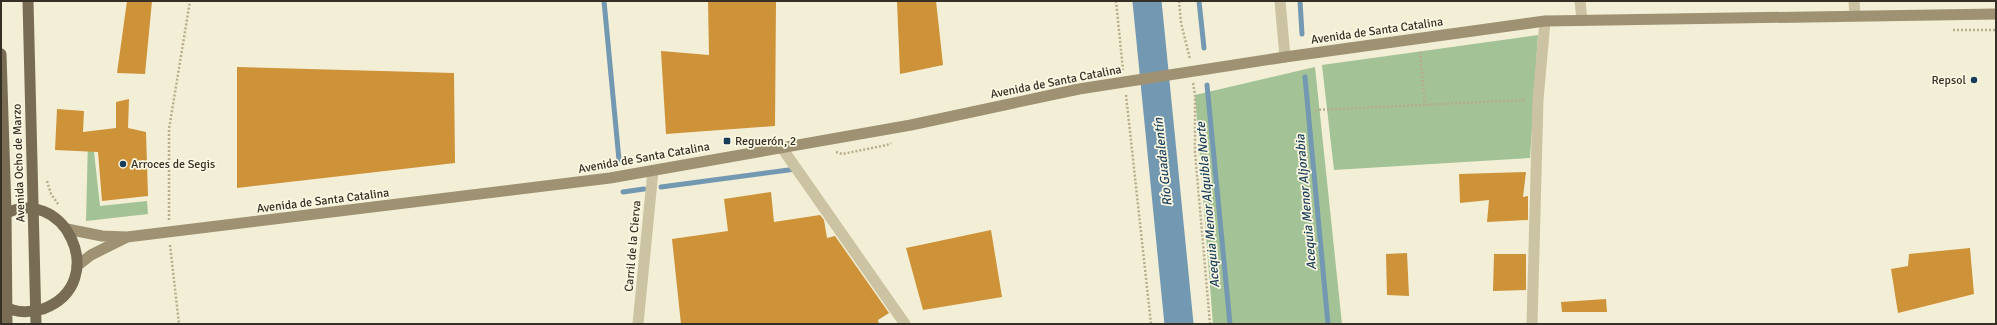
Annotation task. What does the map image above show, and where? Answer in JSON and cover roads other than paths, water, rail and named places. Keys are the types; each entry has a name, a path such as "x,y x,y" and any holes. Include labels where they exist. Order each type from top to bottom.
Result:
{"main road":[{"name":"Avenida Ocho de Marzo","path":"28,1 36,324"},
{"name":"Avenida de Santa Catalina","path":"67,229 102,236 127,237 544,187 653,171 911,125 1079,89 1127,82 1189,77 1285,57 1545,21 1996,14"},
{"name":"Avenida Ocho de Marzo","path":"1,54 4,307 7,324"},
{"path":"4,214 20,209 34,209 47,213 58,220 67,229 76,247 77,266 71,285 62,297 50,306 36,311 21,312 4,307"},
{"name":"Avenida de Santa Catalina","path":"77,266 102,248 127,237"}],"street":[{"path":"1280,1 1285,57"},
{"path":"1580,1 1582,20"},
{"path":"1854,1 1855,15"},
{"path":"1532,324 1538,100 1545,21"},
{"path":"782,148 905,324"},
{"name":"Carril de la Cierva","path":"638,324 653,171"}],"waterway":[{"path":"604,1 619,160"},
{"name":"Río Guadalentín","path":"1147,1 1179,324"},
{"name":"Acequia Menor Alquibla Norte","path":"1199,1 1204,48"},
{"name":"Acequia Menor Aljorabia","path":"1300,1 1302,34"},
{"name":"Acequia Menor Aljorabia","path":"1305,77 1328,324"},
{"name":"Acequia Menor Alquibla Norte","path":"1207,85 1230,324"},
{"path":"661,187 796,169"},
{"path":"623,192 644,189"}],"place":[{"name":"Repsol","path":"1974,80"},
{"name":"Reguerón, 2","path":"727,141"},
{"name":"Arroces de Segis","path":"123,164"}]}
